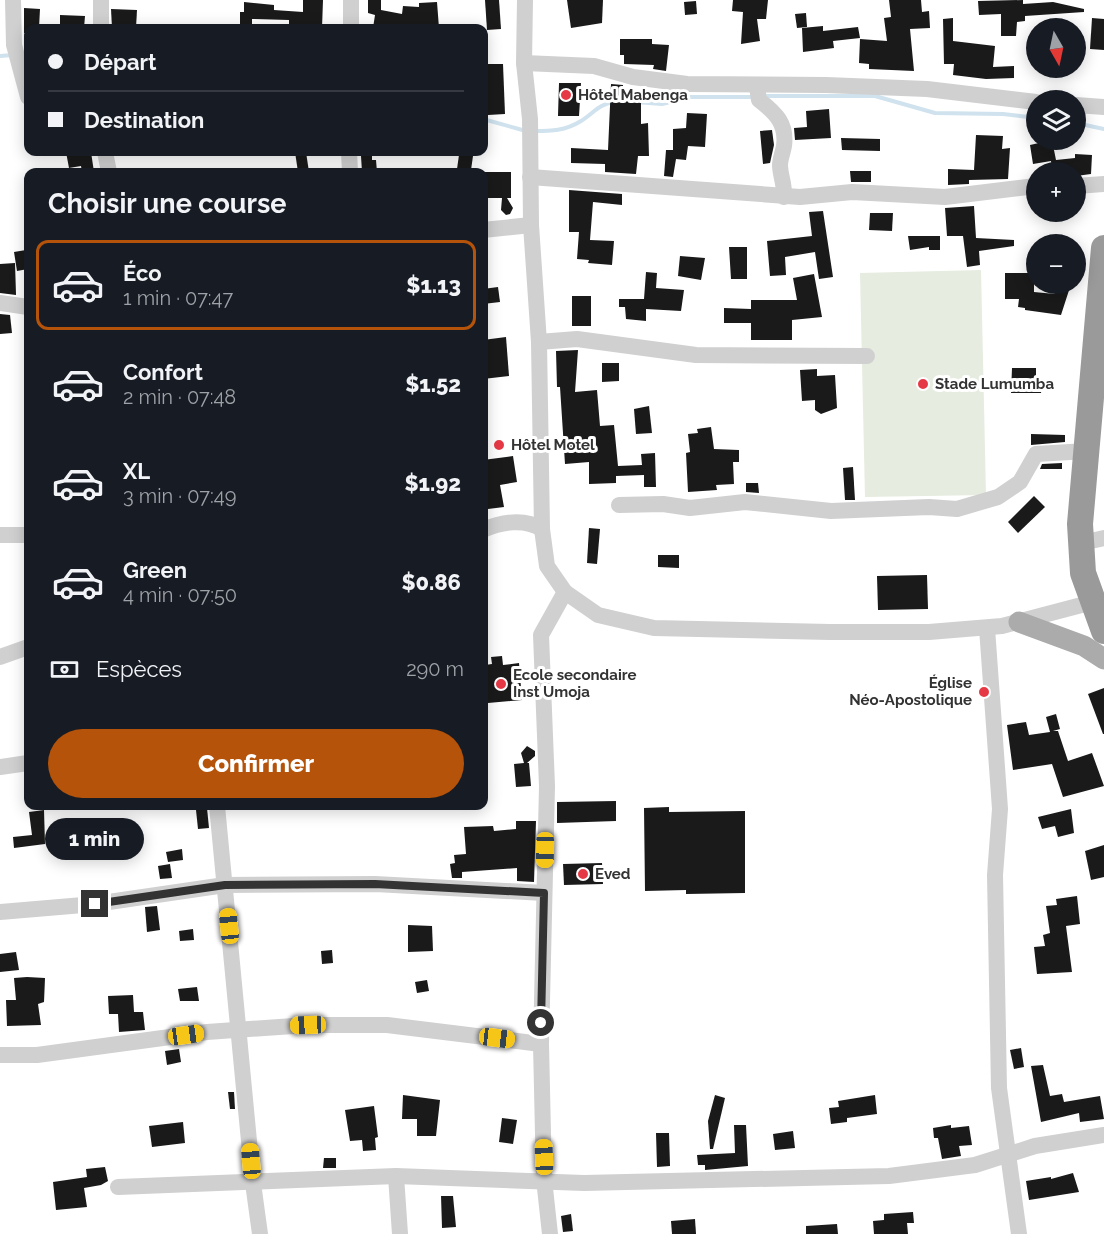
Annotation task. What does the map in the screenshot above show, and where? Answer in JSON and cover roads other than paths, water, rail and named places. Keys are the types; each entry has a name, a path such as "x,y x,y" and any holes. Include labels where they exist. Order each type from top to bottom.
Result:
{"highway":[{"path":"1101,621 1083,573 1093,540 1086,451 1098,379 1104,248"}],"main road":[{"path":"1019,622 1084,646 1104,659"}],"street":[{"path":"13,0 14,45 24,83"},
{"path":"100,0 100,24"},
{"path":"351,0 351,24"},
{"path":"525,0 524,63 530,119 531,225 539,342 542,529 547,566 565,592 598,615 654,628 929,632 987,628 1019,622 1065,607 1101,621"},
{"path":"524,63 594,66 633,77 687,84 757,87 826,85 927,90 1026,101"},
{"path":"757,87 759,100 777,113 783,125 784,143 780,166 783,174 784,197"},
{"path":"1086,106 1104,107"},
{"path":"530,177 784,197 852,192 945,197 1026,187"},
{"path":"1086,185 1104,184"},
{"path":"488,229 531,225"},
{"path":"0,303 24,306"},
{"path":"539,342 577,339 696,355 867,356"},
{"path":"619,505 663,504 690,508 745,502 831,511 929,507 957,509 998,497 1020,482 1036,454 1086,451"},
{"path":"488,528 518,522 534,524 542,529"},
{"path":"0,535 24,536"},
{"path":"550,1234 544,1179 541,1044 547,786 541,635 565,592"},
{"path":"987,628 1000,809 994,875 997,903 996,983 999,1088 1006,1154 1019,1234"},
{"path":"0,657 24,648"},
{"path":"0,767 24,764"},
{"path":"217,810 253,1183 260,1234"},
{"path":"0,912 95,904 225,885 375,884 544,893"},
{"path":"0,1055 38,1055 239,1029 387,1025 541,1044"},
{"path":"118,1187 396,1176 544,1179 584,1183 889,1176 975,1165 1035,1146 1104,1135"},
{"path":"396,1176 400,1234"}],"waterway":[{"path":"0,56 13,55"},
{"path":"764,96 875,96 935,113 1003,114 1026,117"},
{"path":"636,102 662,104 691,97 754,97"},
{"path":"534,131 564,129 581,121 600,107 614,102"},
{"path":"488,120 526,131"},
{"path":"1086,125 1104,129"}],"place":[{"name":"Hôtel Mabenga","path":"566,95"},
{"name":"Stade Lumumba","path":"923,384"},
{"name":"Hôtel Motel","path":"499,445"},
{"name":"Ecole secondaire Inst Umoja","path":"501,684"},
{"name":"Église Néo-Apostolique","path":"984,692"},
{"name":"Eved","path":"583,874"}]}
